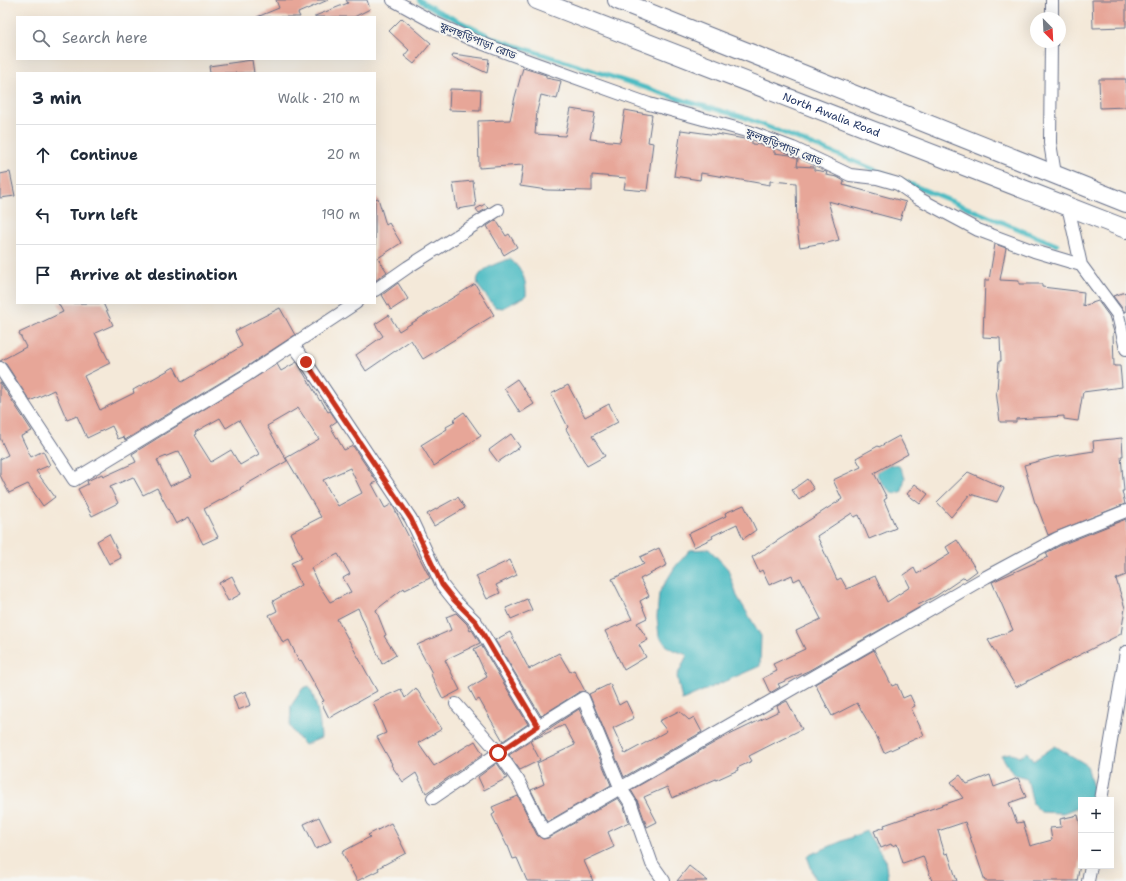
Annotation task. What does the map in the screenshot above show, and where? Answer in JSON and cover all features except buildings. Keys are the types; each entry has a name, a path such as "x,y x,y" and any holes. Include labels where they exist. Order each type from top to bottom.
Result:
{"main road":[{"name":"North Awalia Road","path":"537,0 567,6 630,36 1126,229"},
{"path":"617,0 1126,203"},
{"path":"630,36 641,9"}],"street":[{"name":"ফুলছড়িপাড়া রোড","path":"393,0 437,24 473,40 535,63 649,104 750,132 793,148 850,175 877,178 898,184 918,198 978,230 1034,251 1080,265"},
{"path":"1052,0 1052,12"},
{"path":"1051,48 1050,143 1055,174"},
{"path":"1068,206 1080,265 1118,315 1126,349"},
{"path":"376,289 408,267 498,210"},
{"path":"0,368 74,480 293,345 354,304"},
{"path":"293,345 408,513 419,533 432,566 442,585 454,600 476,622 538,726"},
{"path":"456,704 498,753 518,780 544,832 986,577 1058,538 1126,511"},
{"path":"1102,797 1126,652"},
{"path":"433,798 538,726 583,698 620,787 631,804 652,864 664,881"},
{"path":"1088,881 1090,869"}],"water":[{"path":"510,259 523,275 526,285 526,296 503,308 495,307 479,287 477,281 482,272 487,268"},
{"path":"887,464 899,466 905,477 902,491 895,494 882,484 878,477 876,469"},
{"path":"709,549 728,569 737,596 761,636 760,666 682,700 677,676 687,655 669,648 659,636 657,617 659,593 675,567 690,550"},
{"path":"309,686 318,711 321,738 304,745 290,727 291,706 303,688"},
{"path":"1055,746 1087,765 1094,792 1090,797 1078,797 1078,807 1063,813 1041,812 1033,804 1027,778 1013,774 1001,755 1010,753 1019,757 1027,752 1033,761"},
{"path":"866,831 885,859 888,881 816,881 807,856"}],"waterway":[{"path":"419,0 438,11 496,39 686,101 743,117 891,176"},
{"path":"901,180 1057,245"}],"route":[{"path":"306,362 411,519 419,533 432,566 442,585 454,600 476,622 538,726 498,753"}]}
